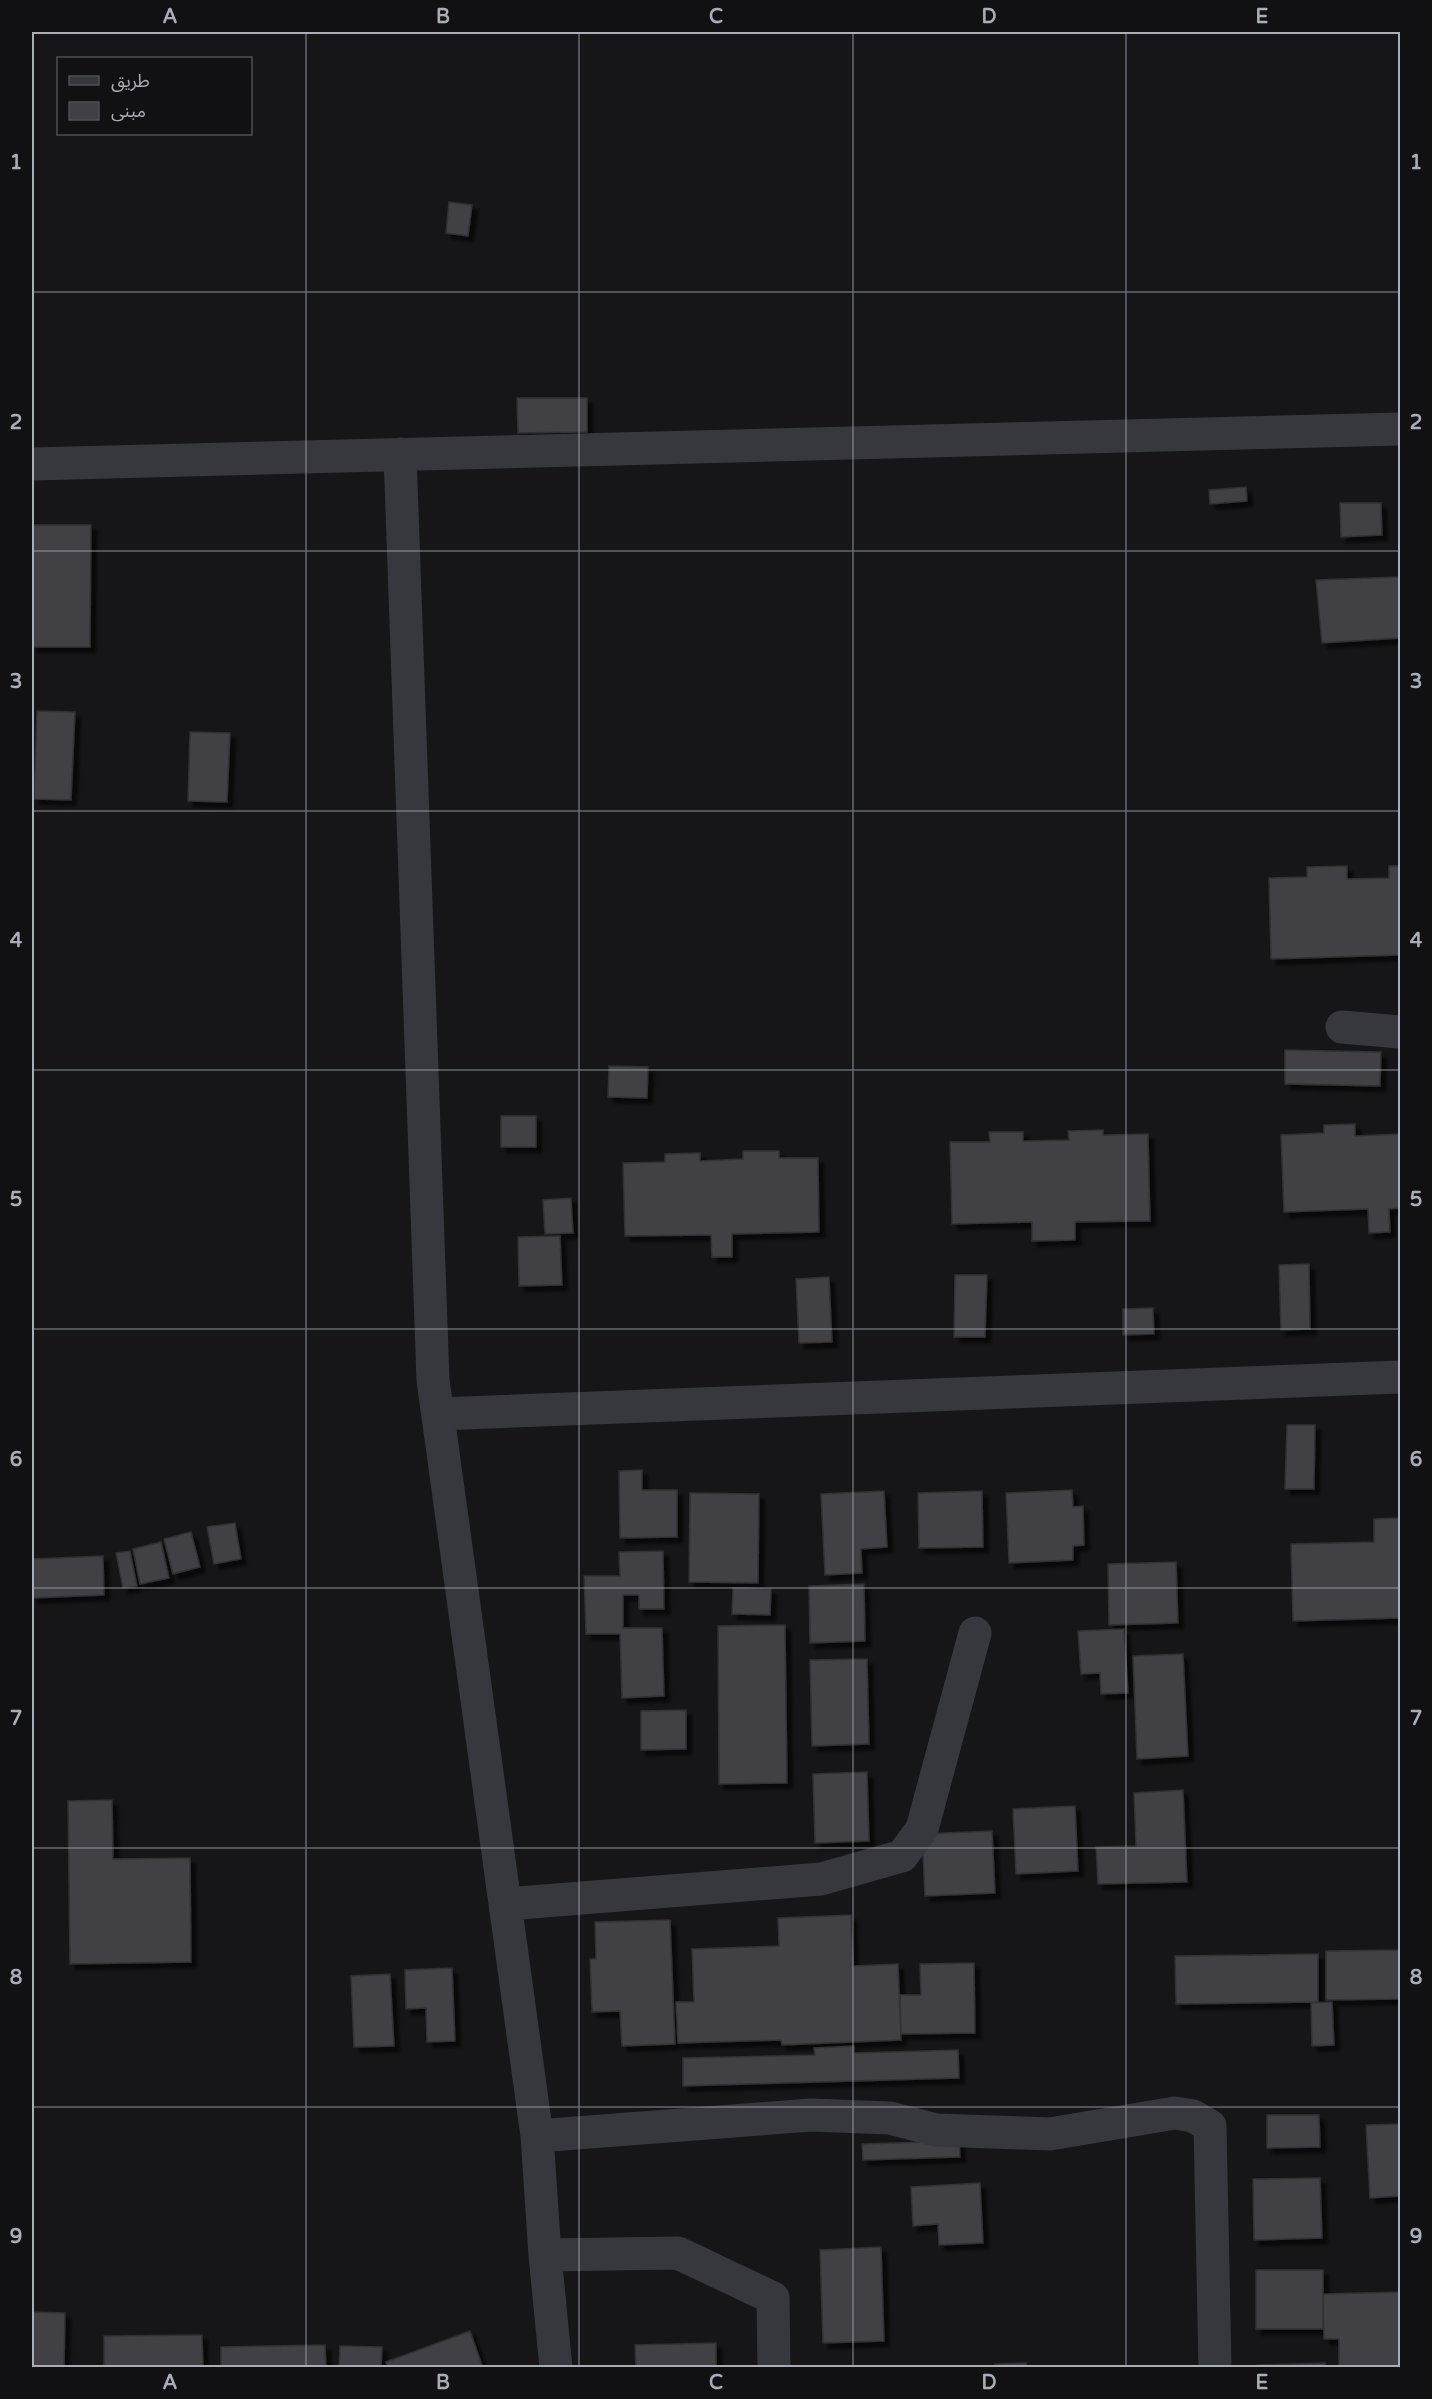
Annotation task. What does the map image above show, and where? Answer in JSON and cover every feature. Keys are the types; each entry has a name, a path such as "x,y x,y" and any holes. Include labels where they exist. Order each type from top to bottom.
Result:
{"street":[{"path":"32,464 1401,429"},
{"path":"400,454 433,1380 507,1904 537,2136 544,2255 556,2367"},
{"path":"1342,1027 1401,1032"},
{"path":"439,1414 1401,1377"},
{"path":"507,1904 821,1879 902,1856 922,1829 975,1633"},
{"path":"537,2136 811,2115 890,2118 936,2130 1050,2134 1175,2113 1193,2116 1210,2126 1215,2367"},
{"path":"544,2255 678,2253 772,2298 774,2367"}],"building":[{"path":"449,202 472,205 468,236 446,233"},
{"path":"517,398 587,398 587,432 518,433"},
{"path":"1246,487 1247,501 1210,504 1209,490"},
{"path":"1340,503 1381,503 1382,535 1341,537"},
{"path":"32,525 91,525 90,647 32,647"},
{"path":"1400,577 1400,638 1322,643 1316,580"},
{"path":"37,711 75,712 71,800 34,799"},
{"path":"190,732 230,733 227,802 188,801"},
{"path":"1347,866 1347,879 1389,878 1389,866 1400,866 1400,955 1271,959 1269,878 1307,877 1307,867"},
{"path":"1285,1050 1381,1052 1380,1086 1285,1084"},
{"path":"609,1066 648,1067 647,1098 608,1097"},
{"path":"501,1116 536,1116 536,1147 501,1147"},
{"path":"1355,1124 1355,1136 1400,1134 1400,1208 1389,1209 1390,1232 1369,1233 1368,1209 1284,1212 1281,1135 1324,1133 1324,1125"},
{"path":"1103,1130 1103,1135 1148,1134 1150,1221 1075,1222 1075,1240 1032,1241 1032,1222 952,1224 950,1142 990,1142 989,1132 1023,1132 1023,1141 1069,1140 1068,1131"},
{"path":"743,1151 779,1151 779,1158 818,1158 819,1232 732,1234 732,1257 712,1257 711,1235 625,1236 623,1163 665,1162 665,1154 700,1153 700,1161 743,1159"},
{"path":"571,1198 573,1233 545,1234 543,1200"},
{"path":"560,1236 562,1285 519,1286 518,1237"},
{"path":"1309,1264 1310,1329 1281,1330 1279,1265"},
{"path":"955,1275 987,1275 985,1337 954,1337"},
{"path":"829,1277 832,1342 799,1343 796,1279"},
{"path":"1153,1308 1154,1334 1123,1335 1123,1309"},
{"path":"1287,1425 1315,1425 1314,1489 1285,1489"},
{"path":"642,1470 642,1490 677,1490 677,1537 620,1538 619,1471"},
{"path":"1072,1490 1073,1507 1083,1506 1084,1545 1073,1546 1073,1560 1009,1563 1006,1493"},
{"path":"884,1491 887,1547 861,1549 862,1573 825,1575 821,1494"},
{"path":"982,1491 983,1547 919,1548 918,1493"},
{"path":"690,1493 759,1494 758,1583 689,1582"},
{"path":"1399,1518 1400,1618 1293,1621 1291,1544 1374,1542 1374,1519"},
{"path":"235,1523 241,1559 214,1564 207,1527"},
{"path":"191,1532 200,1567 173,1574 164,1539"},
{"path":"161,1542 169,1578 140,1584 133,1549"},
{"path":"130,1551 137,1586 123,1588 116,1553"},
{"path":"663,1551 664,1609 639,1609 639,1595 623,1595 623,1628 662,1628 664,1696 622,1698 620,1634 586,1634 584,1576 620,1576 619,1552"},
{"path":"103,1556 104,1595 32,1598 32,1559"},
{"path":"1176,1562 1178,1623 1109,1625 1108,1564"},
{"path":"864,1584 865,1641 810,1643 809,1586"},
{"path":"733,1588 771,1589 770,1615 732,1614"},
{"path":"785,1625 787,1783 719,1784 718,1626"},
{"path":"1124,1629 1128,1693 1101,1694 1100,1673 1081,1674 1078,1631"},
{"path":"1183,1654 1188,1756 1137,1759 1133,1656"},
{"path":"867,1659 869,1744 812,1746 810,1660"},
{"path":"686,1710 686,1749 641,1750 641,1711"},
{"path":"867,1772 869,1841 815,1843 813,1774"},
{"path":"1183,1790 1187,1882 1098,1884 1096,1847 1136,1846 1134,1793"},
{"path":"112,1800 113,1859 190,1858 191,1962 70,1964 68,1801"},
{"path":"1075,1806 1078,1871 1016,1874 1013,1809"},
{"path":"992,1831 995,1893 925,1896 922,1834"},
{"path":"851,1915 853,1966 898,1964 901,2040 782,2045 781,2040 678,2043 676,2002 694,2002 692,1949 779,1946 778,1918"},
{"path":"670,1920 675,2044 622,2046 620,2011 592,2012 590,1959 596,1959 595,1922"},
{"path":"1400,1950 1400,1999 1326,2000 1326,1951"},
{"path":"1318,1954 1318,2002 1176,2004 1175,1956"},
{"path":"974,1963 975,2033 901,2034 900,1995 921,1995 920,1964"},
{"path":"452,1968 455,2041 427,2042 426,2008 406,2009 405,1970"},
{"path":"390,1974 394,2046 354,2047 351,1976"},
{"path":"1332,2002 1334,2045 1312,2046 1311,2003"},
{"path":"854,2046 854,2053 958,2050 959,2078 683,2086 683,2058 815,2055 814,2048"},
{"path":"1267,2115 1319,2115 1320,2147 1267,2148"},
{"path":"1400,2124 1400,2196 1370,2198 1366,2125"},
{"path":"959,2141 960,2157 863,2160 862,2144"},
{"path":"1320,2178 1322,2238 1254,2240 1253,2179"},
{"path":"980,2183 983,2243 939,2245 938,2224 913,2226 911,2187"},
{"path":"881,2247 884,2341 823,2343 820,2250"},
{"path":"1256,2270 1323,2270 1323,2329 1256,2329"},
{"path":"1400,2292 1400,2368 1339,2368 1339,2339 1324,2339 1323,2294"},
{"path":"32,2312 65,2313 64,2368 32,2368"},
{"path":"470,2331 483,2368 388,2368 386,2362"},
{"path":"202,2335 203,2368 104,2368 104,2336"},
{"path":"716,2343 716,2368 636,2368 635,2345"},
{"path":"325,2345 326,2368 221,2368 221,2347"},
{"path":"340,2346 382,2347 381,2368 339,2368"},
{"path":"1026,2363 1027,2368 995,2368 995,2364"},
{"path":"1325,2363 1325,2368 1257,2368 1257,2365"}]}
